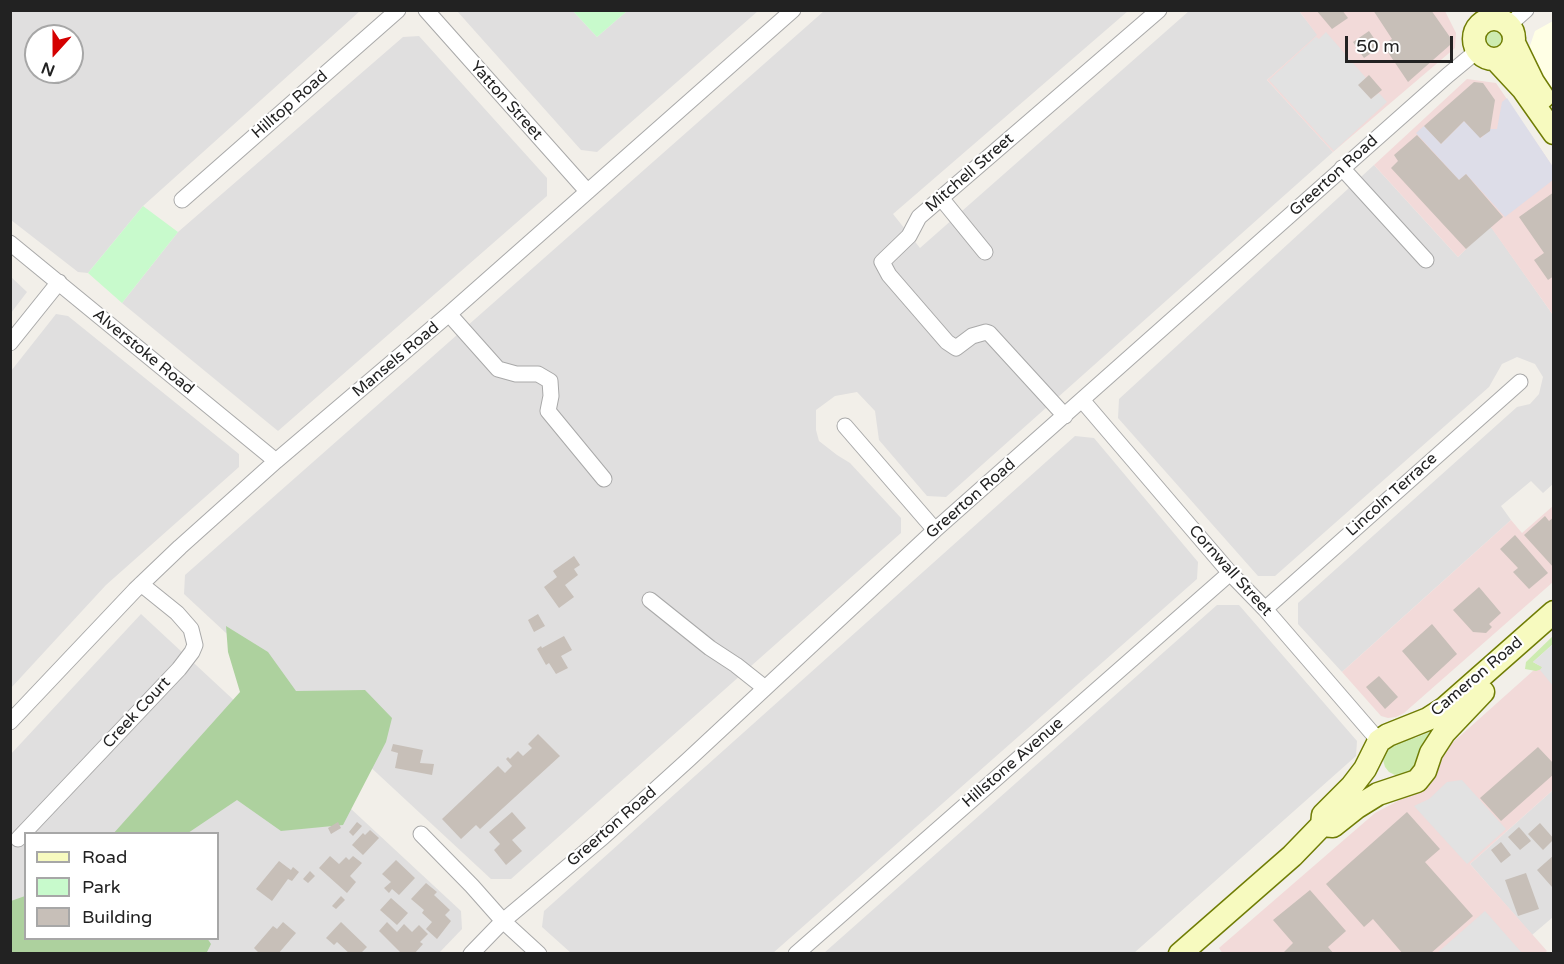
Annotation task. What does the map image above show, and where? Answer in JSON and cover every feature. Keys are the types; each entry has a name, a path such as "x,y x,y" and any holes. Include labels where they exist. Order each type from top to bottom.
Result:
{"main road":[{"path":"1554,111 1533,82 1511,34 1498,19 1487,20 1477,17 1474,45 1523,89 1554,133"},
{"path":"1486,55 1508,54 1511,34"},
{"name":"Cameron Road","path":"1180,954 1292,856 1322,825 1323,815 1352,786 1375,749 1388,735 1445,708 1554,612"},
{"name":"Cameron Road","path":"1322,825 1333,826 1378,794 1417,781 1425,771 1431,753 1444,733 1511,663 1554,625"},
{"path":"1375,749 1372,769 1378,778 1393,788"}],"street":[{"name":"Hilltop Road","path":"182,200 399,10"},
{"name":"Yatton Street","path":"426,10 587,191"},
{"name":"Mansels Road","path":"10,722 141,584 276,461 449,314 793,10"},
{"name":"Mitchell Street","path":"1065,416 990,333 972,336 956,348 947,342 883,267 882,262 909,236 919,217 1159,10"},
{"path":"1511,34 1526,10"},
{"name":"Greerton Road","path":"471,954 503,921 603,837 935,530 1342,168 1448,75 1486,55"},
{"path":"1342,168 1426,260"},
{"path":"941,198 985,252"},
{"name":"Alverstoke Road","path":"10,243 276,461"},
{"path":"10,343 59,282"},
{"path":"449,314 498,369 516,374 538,374 550,381 552,396 548,411 604,478"},
{"name":"Lincoln Terrace","path":"1264,609 1520,382"},
{"name":"Cornwall Street","path":"1082,400 1230,573 1264,609 1375,749"},
{"path":"845,426 935,530"},
{"name":"Hillstone Avenue","path":"796,954 1230,573"},
{"name":"Creek Court","path":"25,832 179,669 192,652 195,645 191,628 177,613 141,584"},
{"path":"650,600 765,688"},
{"name":"Creek Court","path":"18,839 24,833"},
{"path":"421,834 503,921 539,954"}],"shaded area":[{"path":"10,11 360,11 143,206 88,273 78,272 11,220"},
{"path":"457,11 573,11 597,37 627,11 758,11 597,152 581,150"},
{"path":"824,11 1128,11 893,214 920,248 1189,11 1299,11 1318,35 1267,80 1333,152 946,497 927,496 879,440 875,411 857,392 835,396 816,410 816,430 819,441 850,463 901,518 901,533 511,879 491,879 184,594 185,575"},
{"path":"1445,11 1456,33 1455,48 1333,152 1267,80 1317,35 1300,12"},
{"path":"1553,21 1553,101 1525,60 1535,31"},
{"path":"1326,32 1366,78 1359,85 1371,99 1379,93 1387,102 1334,151 1269,80 1316,37 1319,39"},
{"path":"419,36 547,178 547,196 278,431 122,303 178,232 403,37"},
{"path":"1467,79 1496,83 1553,167 1553,315 1490,226 1458,257 1374,165"},
{"path":"1507,98 1553,167 1553,180 1505,217 1466,174 1459,180 1416,133 1424,126 1441,144 1464,121 1481,138 1490,129 1497,129 1502,102"},
{"path":"1374,165 1458,257 1490,225 1553,315 1553,484 1543,493 1531,481 1501,506 1511,520 1342,672 1298,624 1298,603 1517,407 1530,404 1539,394 1543,377 1535,364 1517,357 1502,364 1489,387 1275,576 1258,576 1118,418 1119,399"},
{"path":"10,276 27,292 11,313 10,313"},
{"path":"56,314 68,316 239,454 239,467 106,585 11,688 11,371"},
{"path":"1075,436 1094,438 1198,562 1197,579 773,953 571,953 542,927 544,911"},
{"path":"1553,506 1553,582 1404,713 1396,717 1381,716 1342,672 1511,520 1522,533"},
{"path":"1217,605 1239,605 1357,741 1356,756 1134,953 824,953"},
{"path":"141,614 461,911 462,929 439,953 11,953 10,755"},
{"path":"1553,644 1553,686 1540,670 1542,667 1533,662"},
{"path":"1553,653 1553,790 1470,864 1547,951 1543,954 1223,954 1219,948 1375,813 1413,793 1441,753"},
{"path":"1462,780 1506,829 1467,864 1414,806 1429,799 1447,782"},
{"path":"1553,790 1553,917 1532,935 1470,864"},
{"path":"1485,911 1522,953 1437,953"}],"green space":[{"path":"573,11 627,11 597,37"},
{"path":"1494,28 1501,31 1504,38 1501,45 1494,48 1487,45 1484,38 1487,31"},
{"path":"143,206 178,232 122,303 88,273"},
{"path":"226,626 268,652 296,691 365,690 392,718 386,742 343,825 281,831 237,800 189,832 115,832 240,692 228,652"},
{"path":"1553,636 1553,644 1533,662 1542,669 1536,671 1525,669 1526,662"},
{"path":"1434,730 1412,772 1399,777 1389,772 1383,760 1388,747 1411,732 1415,738"},
{"path":"24,896 24,940 208,940 211,944 206,954 11,953 11,901"}],"building":[{"path":"1316,10 1342,10 1348,18 1332,29"},
{"path":"1373,10 1431,10 1452,40 1450,45 1408,82 1383,45 1392,39"},
{"path":"1369,31 1380,47 1364,58 1353,42"},
{"path":"1369,75 1382,90 1371,99 1358,85"},
{"path":"1474,82 1483,83 1495,100 1490,131 1480,138 1464,121 1441,144 1424,126"},
{"path":"1417,135 1459,180 1466,174 1503,217 1466,249 1391,168 1398,161 1394,155"},
{"path":"1554,192 1554,276 1548,280 1534,260 1544,253 1519,217"},
{"path":"1545,516 1549,521 1554,517 1554,568 1524,535"},
{"path":"1515,535 1548,573 1529,589 1513,572 1518,568 1500,549"},
{"path":"574,556 580,565 574,569 578,575 565,585 574,597 559,608 544,587 557,577 553,571"},
{"path":"1479,587 1501,613 1489,624 1492,627 1486,633 1473,632 1453,610"},
{"path":"538,614 545,626 534,632 528,620"},
{"path":"1432,624 1457,654 1428,681 1402,651"},
{"path":"564,636 572,650 561,656 568,668 556,674 549,663 546,665 537,649"},
{"path":"1379,676 1398,697 1385,709 1366,687"},
{"path":"538,734 560,756 480,829 476,825 461,839 442,819 498,766 505,773 512,766 506,759 508,757 510,759 518,751 523,756 532,748 528,744"},
{"path":"393,744 423,750 420,763 434,764 432,775 395,768 398,753 391,751"},
{"path":"1538,747 1554,764 1554,774 1501,821 1480,798"},
{"path":"512,812 526,828 512,840 522,851 506,865 494,850 500,844 489,832"},
{"path":"1407,812 1440,849 1425,862 1473,916 1430,954 1403,954 1373,919 1364,927 1326,884"},
{"path":"338,822 341,828 331,834 328,828"},
{"path":"357,822 362,826 353,836 349,832"},
{"path":"1540,823 1554,839 1543,850 1528,834"},
{"path":"1519,827 1531,841 1520,850 1508,837"},
{"path":"370,830 379,838 363,855 352,845 363,833 365,835"},
{"path":"1501,842 1511,855 1501,863 1491,850"},
{"path":"1554,855 1554,886 1552,887 1537,870"},
{"path":"330,856 339,864 346,857 349,860 353,856 362,863 350,876 356,882 347,893 319,868"},
{"path":"396,860 415,878 399,895 392,889 389,893 384,888 391,882 382,874"},
{"path":"279,861 291,870 293,867 299,872 292,881 288,879 272,901 256,889"},
{"path":"310,871 315,876 308,883 303,879"},
{"path":"1526,873 1539,909 1518,916 1505,880"},
{"path":"426,883 437,892 434,895 450,910 445,915 451,921 437,939 426,929 432,922 422,913 424,910 411,899"},
{"path":"1310,890 1346,931 1328,947 1334,954 1282,954 1293,943 1273,920"},
{"path":"341,896 345,900 336,909 332,906"},
{"path":"391,898 408,913 397,925 380,910"},
{"path":"283,922 296,933 278,954 260,954 254,948 273,926 277,929"},
{"path":"341,922 367,947 360,954 350,954 337,942 334,945 326,938"},
{"path":"387,922 397,932 404,924 412,932 419,925 428,934 420,942 423,944 414,954 402,954 379,931"}]}
